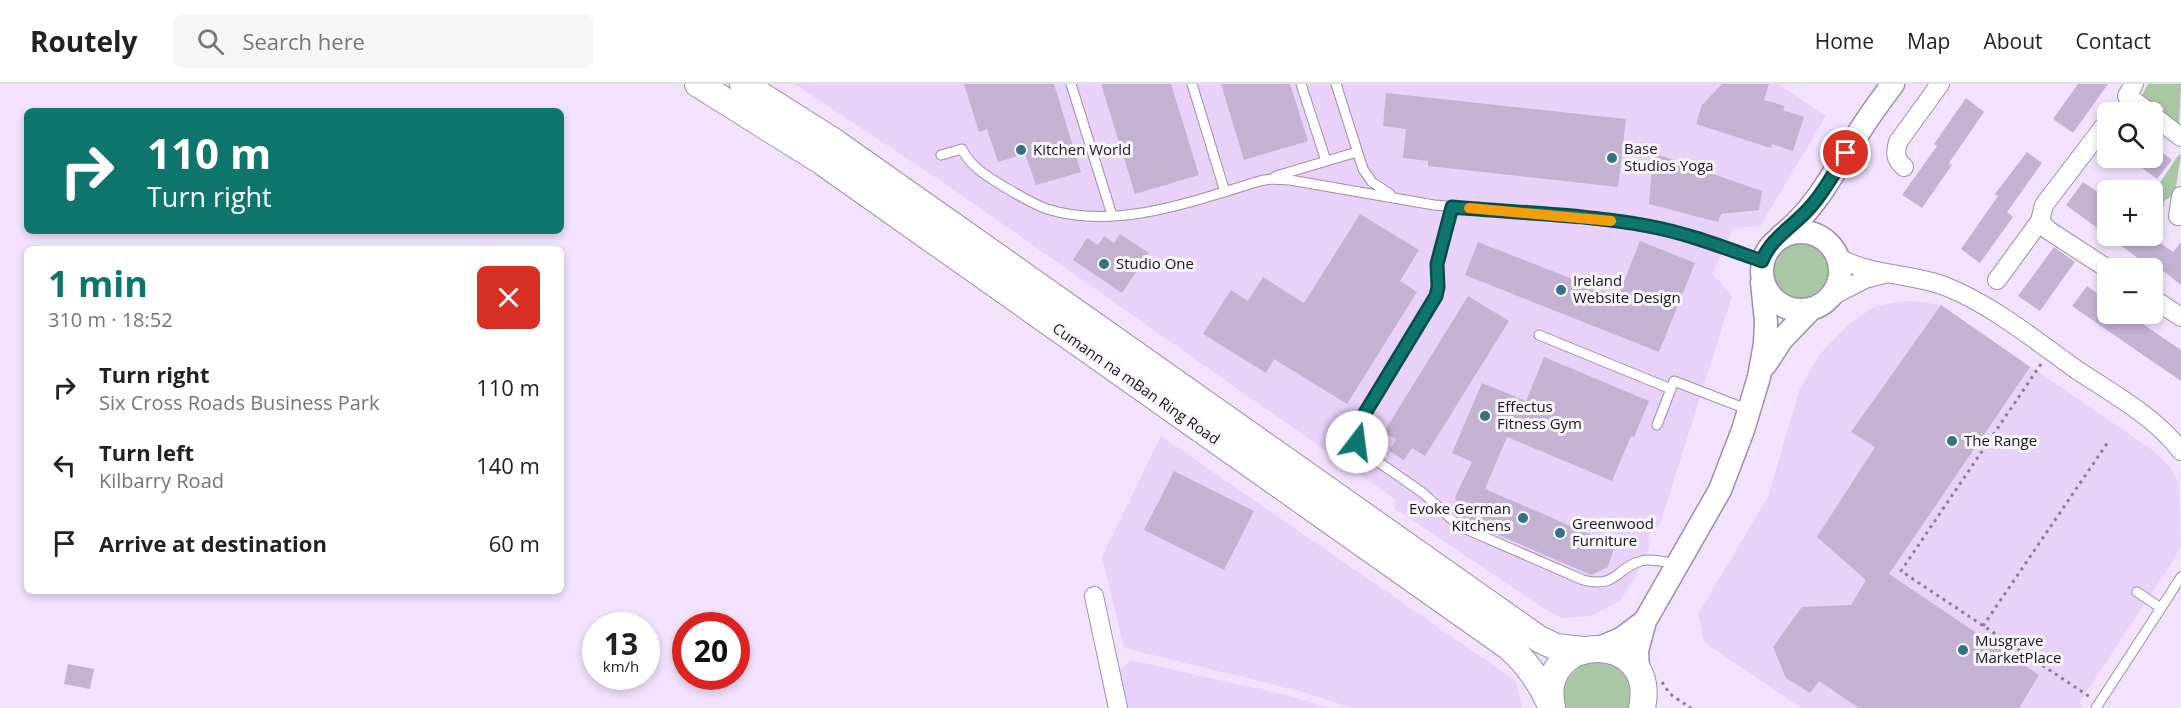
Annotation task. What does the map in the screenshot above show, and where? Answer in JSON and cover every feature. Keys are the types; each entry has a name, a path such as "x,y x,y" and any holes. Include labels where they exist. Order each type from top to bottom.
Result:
{"main road":[{"name":"Cumann na mBan Ring Road","path":"698,84 830,167 1509,647 1544,690 1552,708"},
{"name":"Cumann na mBan Ring Road","path":"743,84 833,141 1539,639 1556,647 1621,654 1640,676"},
{"path":"1552,708 1550,693 1554,677 1569,657 1591,649"},
{"path":"1640,676 1644,699 1642,708"},
{"path":"1640,676 1653,698 1663,708"}],"street":[{"path":"1640,676 1637,651 1645,621 1727,475 1759,377 1766,333 1762,272 1765,253 1801,218 1828,183 1857,135 1893,84"},
{"path":"1904,167 1897,161 1895,152 1898,142 1940,84"},
{"path":"2130,90 2140,102"},
{"path":"2163,124 2181,137"},
{"path":"1997,280 2040,221 2044,205 2097,135"},
{"path":"1828,183 1823,219 1835,252 1840,278 1830,297"},
{"path":"2178,216 2181,196"},
{"path":"2040,221 2048,230 2097,262"},
{"path":"1777,239 1786,234 1806,232 1825,240 1835,252 1863,267 1924,279 1962,294 1988,308 2154,423 2181,451"},
{"path":"1762,272 1768,293 1782,305 1799,310 1811,309 1822,304 1830,297 1865,279 1884,273 1895,273"},
{"path":"2163,305 2181,317"},
{"path":"1759,377 1772,351 1811,309"},
{"path":"1094,596 1118,708"},
{"path":"1591,649 1621,639 1645,621"}],"lane":[{"path":"1071,84 1112,215"},
{"path":"1192,84 1225,192"},
{"path":"1301,84 1326,161"},
{"path":"1336,84 1365,173 1375,185 1395,196 1418,202"},
{"path":"941,155 962,149 970,162 986,175 1035,204 1065,213 1112,215 1157,211 1357,152"},
{"path":"1260,181 1271,179 1298,181 1452,207 1650,226 1682,234 1762,272"},
{"path":"1452,207 1437,264 1436,296 1359,423 1356,432 1359,446 1424,493 1463,528 1583,580 1596,582 1610,580 1643,560 1678,564"},
{"path":"1539,335 1671,389"},
{"path":"1657,425 1674,381 1749,410"},
{"path":"2097,706 2181,577"},
{"path":"2137,592 2161,608"}],"path":[{"path":"2050,350 1901,570 2097,706"},
{"path":"1983,626 2108,442"}],"shaded area":[{"path":"795,84 1778,84 1826,116 1760,226 1733,228 1713,274 1732,296 1660,524 1652,529 1649,536 1649,549 1637,574 1620,601 1591,616 1562,618 1546,610 1394,508 1396,500 947,185"},
{"path":"1903,301 1941,305 2151,449 2170,467 2179,483 2181,544 2175,558 2079,703 2085,708 1801,708 1704,642 1698,614 1768,497 1800,388 1820,354 1848,325 1875,306"},
{"path":"1161,436 1516,681 1522,708 1352,708 1300,691 1124,648 1102,557"},
{"path":"1131,660 1294,697 1327,708 1127,708 1119,671"}],"green space":[{"path":"2148,84 2181,84 2179,126 2163,115 2163,102 2146,102 2148,99 2142,95"},
{"path":"2181,154 2175,194 2164,201 2163,207 2162,180"},
{"path":"1801,243 1812,245 1822,251 1828,261 1830,272 1828,283 1822,293 1812,299 1801,301 1790,299 1780,293 1774,283 1772,272 1774,261 1780,251 1790,245"},
{"path":"1592,661 1610,664 1624,673 1631,687 1630,708 1565,708 1564,685 1572,673"}],"building":[{"path":"964,84 1054,84 1081,172 1036,185 1025,154 998,162 987,129 979,132"},
{"path":"1101,84 1171,84 1199,175 1135,194"},
{"path":"1221,84 1290,84 1308,141 1244,160"},
{"path":"1722,84 1769,84 1764,100 1785,106 1783,110 1804,117 1793,151 1772,144 1771,148 1696,124 1702,105"},
{"path":"2078,84 2108,84 2073,133 2053,119"},
{"path":"1386,93 1626,119 1618,187 1428,166 1428,161 1403,158 1406,129 1383,126"},
{"path":"1966,98 1984,112 1949,163 1952,165 1922,208 1902,195 1937,146 1934,144"},
{"path":"2027,152 2042,163 2007,212 2013,217 1980,263 1961,249 1998,196 1995,194"},
{"path":"1653,153 1762,191 1759,210 1721,214 1718,222 1649,204"},
{"path":"2163,153 2172,160 2157,179 2142,168 2163,168"},
{"path":"2083,182 2097,192 2097,228 2066,205"},
{"path":"1360,214 1419,250 1400,281 1417,292 1347,404 1274,359 1266,373 1203,334 1231,290 1248,301 1263,277 1304,303"},
{"path":"1120,234 1149,253 1122,293 1073,260 1087,238 1098,245 1104,236 1114,243"},
{"path":"1640,241 1695,263 1659,352 1465,275 1478,242 1618,297"},
{"path":"2181,242 2181,285 2163,271 2163,258 2138,258 2122,246 2163,245 2173,252"},
{"path":"2054,247 2075,262 2040,311 2018,296"},
{"path":"2087,286 2097,293 2097,323 2072,306"},
{"path":"1468,296 1509,321 1425,456 1412,448 1404,460 1389,451 1396,439 1384,432"},
{"path":"1941,305 2030,367 1889,574 2039,675 2019,708 1859,708 1819,681 1810,693 1786,678 1773,647 1802,607 1851,605 1866,580 1817,537 1875,447 1851,432"},
{"path":"2098,324 2143,324 2181,350 2181,381"},
{"path":"1544,357 1649,401 1612,481 1507,437 1485,489 1615,545 1608,567 1591,575 1462,519 1455,497 1472,462 1452,453 1482,383 1526,401"},
{"path":"1174,471 1254,511 1224,570 1144,530"},
{"path":"68,664 94,669 90,689 64,684"}],"slow traffic":[{"path":"1469,208 1611,221"}],"place":[{"name":"Kitchen World","path":"1021,150"},
{"name":"Base Studios Yoga","path":"1612,158"},
{"name":"Studio One","path":"1104,264"},
{"name":"Ireland Website Design","path":"1561,290"},
{"name":"Effectus Fitness Gym","path":"1485,416"},
{"name":"The Range","path":"1952,441"},
{"name":"Evoke German Kitchens","path":"1523,518"},
{"name":"Greenwood Furniture","path":"1560,533"},
{"name":"Musgrave MarketPlace","path":"1963,650"}],"route":[{"path":"1357,442 1356,432 1362,418 1436,296 1437,264 1452,207 1650,226 1682,234 1762,261 1770,245 1791,228 1812,206 1846,153"}]}
